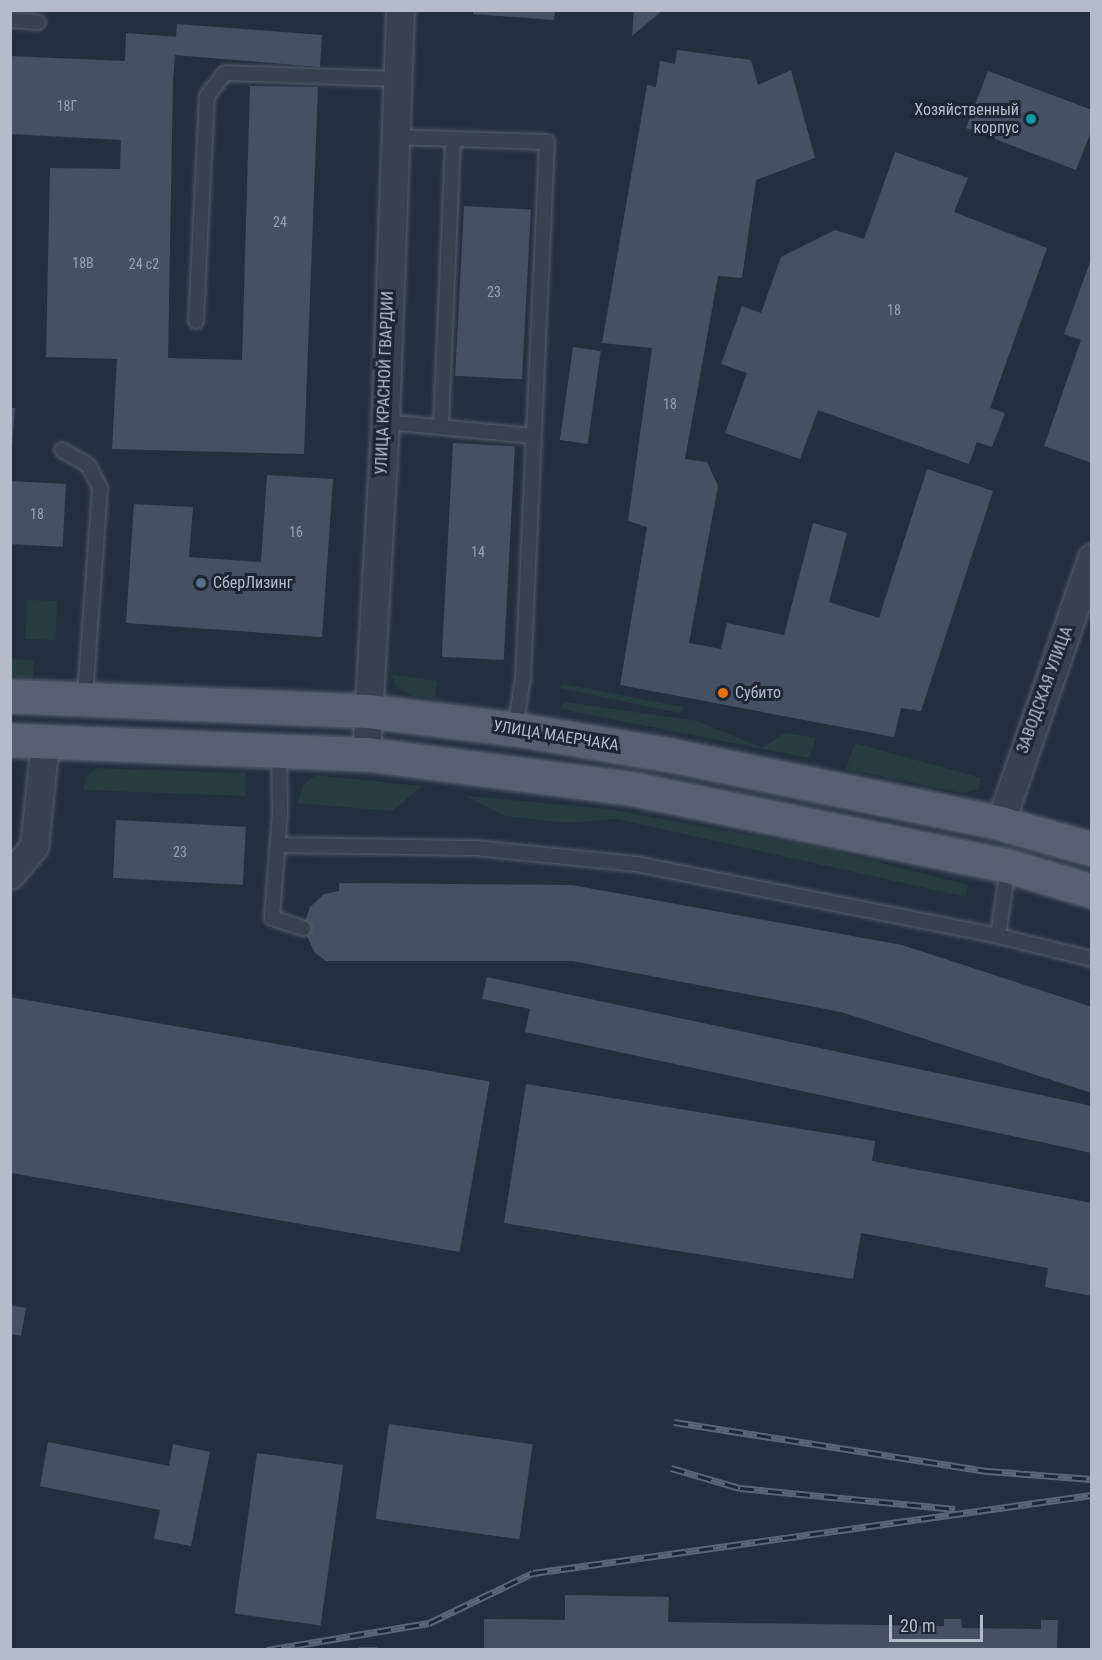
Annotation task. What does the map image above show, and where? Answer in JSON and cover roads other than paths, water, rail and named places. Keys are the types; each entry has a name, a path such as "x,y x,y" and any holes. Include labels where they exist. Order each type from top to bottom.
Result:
{"main road":[{"name":"УЛИЦА МАЕРЧАКА","path":"10,696 368,711 515,729 670,755 1000,823 1092,849"},
{"path":"10,740 366,754 634,789 1008,866 1092,891"}],"street":[{"name":"УЛИЦА КРАСНОЙ ГВАРДИИ","path":"366,754 385,423 393,137 400,10"},
{"name":"ЗАВОДСКАЯ УЛИЦА","path":"1000,823 1092,558"},
{"path":"10,875 34,846 45,741"}],"lane":[{"path":"10,20 39,22"},
{"path":"196,321 207,96 225,73 396,79"},
{"path":"393,137 547,142 523,678 515,729"},
{"path":"441,426 453,139"},
{"path":"385,423 533,435"},
{"path":"62,450 88,465 100,488 85,699"},
{"path":"279,750 278,845 272,918 303,928"},
{"path":"278,845 475,848 636,864 998,936 1092,959"},
{"path":"998,936 1008,866"}],"railway":[{"path":"674,1422 988,1471 1092,1479"},
{"path":"671,1468 740,1488 955,1509"},
{"path":"267,1650 429,1623 533,1573 1092,1495"}],"place":[{"name":"Хозяйственный корпус","path":"1031,119"},
{"name":"СберЛизинг","path":"201,583"},
{"name":"Субито","path":"723,693"}]}
